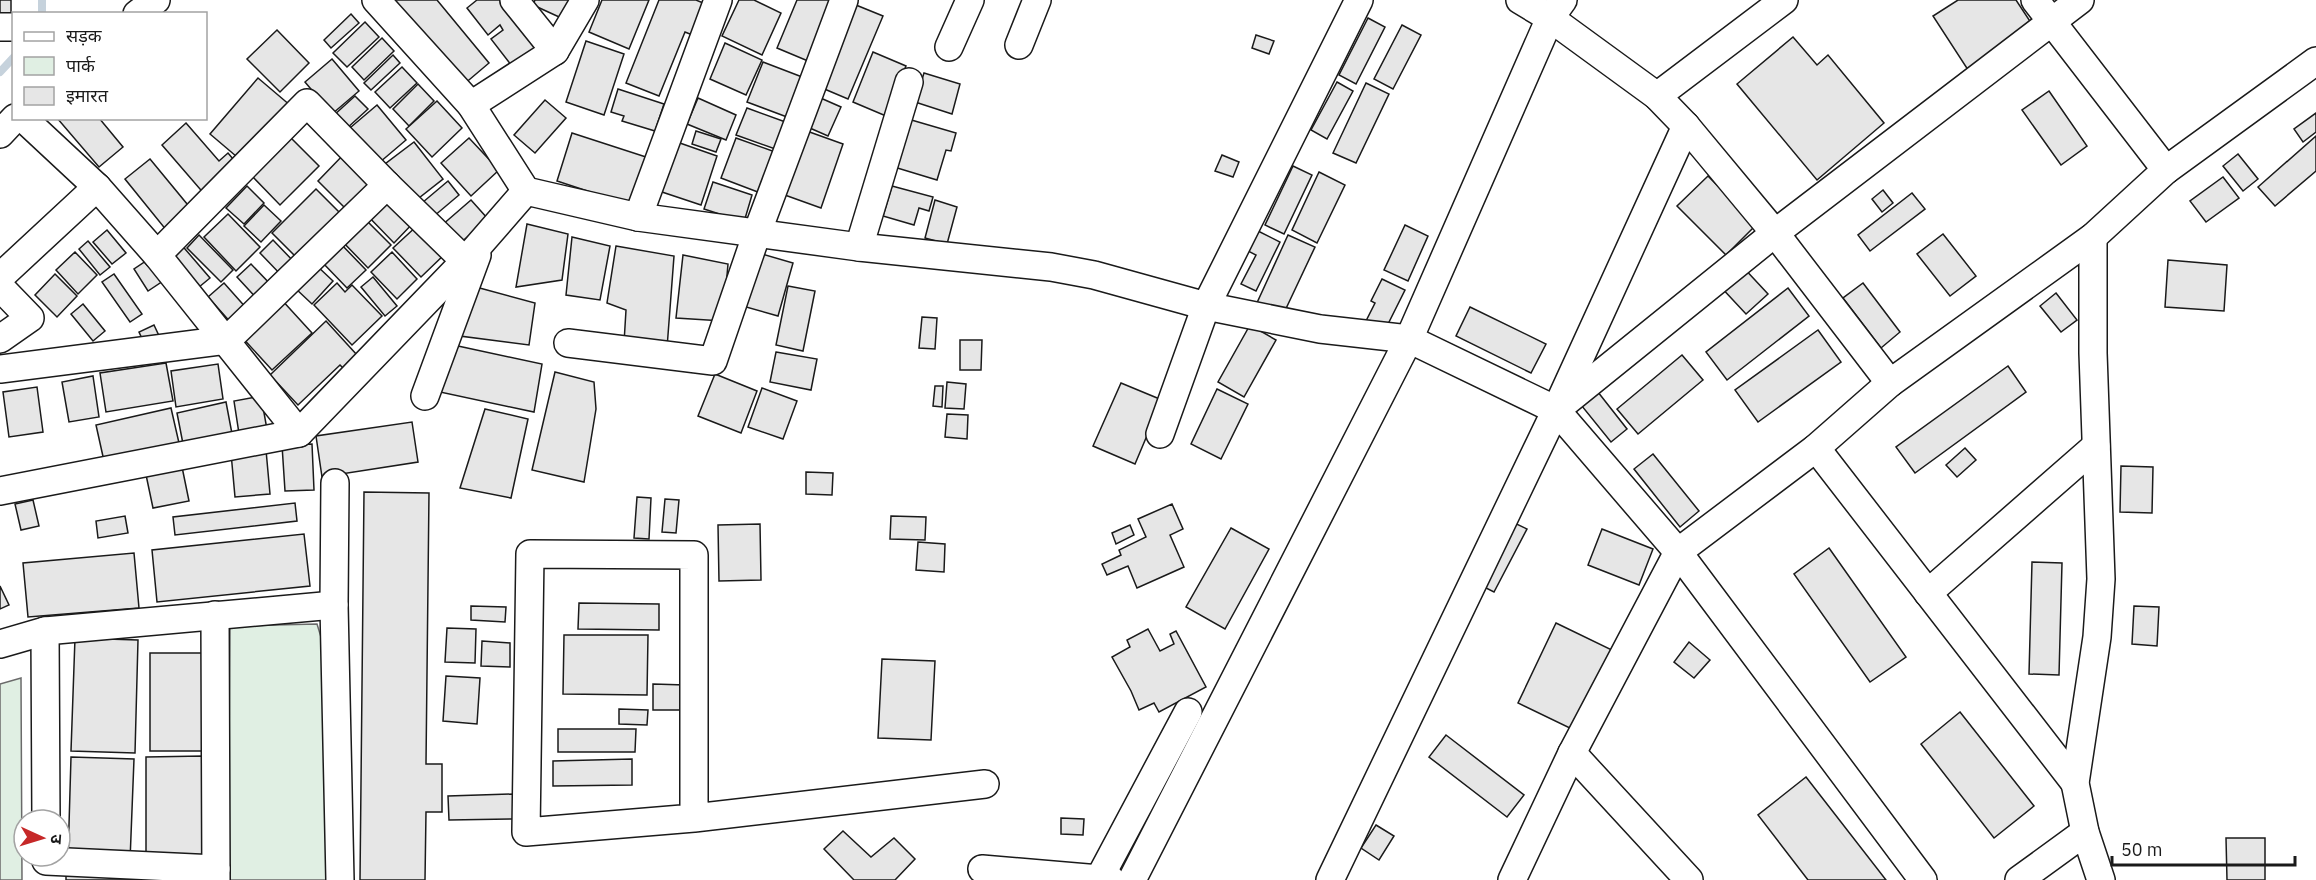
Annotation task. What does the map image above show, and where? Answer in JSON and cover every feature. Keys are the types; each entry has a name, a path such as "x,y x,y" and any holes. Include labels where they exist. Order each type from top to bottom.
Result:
{"street":[{"path":"140,12 156,0"},
{"path":"376,0 471,105 526,191 638,217 859,247 1051,267 1094,275 1206,306 1320,329 1409,339 1556,410 1678,552 1923,880"},
{"path":"514,0 555,51"},
{"path":"471,105 555,51 585,0"},
{"path":"638,217 718,0"},
{"path":"568,343 713,361 757,233 843,0"},
{"path":"949,47 970,0"},
{"path":"1019,45 1036,0"},
{"path":"1160,434 1206,306 1359,0"},
{"path":"1520,0 1557,9 1657,96 1686,126 1774,232 1890,383"},
{"path":"1657,96 1784,0"},
{"path":"2035,0 2166,170"},
{"path":"1556,410 1774,232 2080,0"},
{"path":"1132,880 1409,339 1557,9"},
{"path":"1512,880 1572,753 1678,552 1816,448 1890,383 2093,237 2166,170 2316,61"},
{"path":"859,247 909,82"},
{"path":"157,255 307,103 387,185 473,252"},
{"path":"0,134 13,120"},
{"path":"25,120 97,187 157,255 299,433"},
{"path":"1330,880 1556,410 1686,126"},
{"path":"0,369 227,340 387,185"},
{"path":"0,277 97,187"},
{"path":"0,491 299,433 473,252 526,191"},
{"path":"2093,237 2096,446 2101,579 2097,637 2075,783 2085,832 2101,880"},
{"path":"425,396 473,252"},
{"path":"0,287 30,318 0,339"},
{"path":"1928,593 2096,446"},
{"path":"1816,448 2075,783"},
{"path":"335,483 334,605 340,880"},
{"path":"694,818 694,555 530,554 526,832 694,818 985,784"},
{"path":"0,644 45,631 334,605"},
{"path":"72,867 216,874 215,615"},
{"path":"45,631 46,808"},
{"path":"982,869 1105,880 1188,712"},
{"path":"1572,753 1689,880"},
{"path":"2019,880 2085,832"}],"green space":[{"path":"317,624 325,650 328,880 228,880 230,626"},
{"path":"21,678 22,808 12,808 12,868 22,868 22,880 0,880 0,684"}],"building":[{"path":"0,0 11,0 11,22 0,22"},
{"path":"392,0 437,0 489,63 463,85"},
{"path":"477,0 506,0 540,44 512,66 491,39 503,30 500,25 488,35 467,8"},
{"path":"535,0 580,0 570,22 533,5"},
{"path":"602,0 649,0 629,49 589,32"},
{"path":"659,0 696,0 708,5 695,36 685,32 659,96 626,83"},
{"path":"739,0 754,0 781,13 762,55 722,36"},
{"path":"797,0 833,0 808,61 777,48"},
{"path":"1958,0 2016,0 2035,29 1970,73 1933,16"},
{"path":"851,3 883,16 848,99 815,85"},
{"path":"351,14 359,23 331,48 324,40"},
{"path":"1368,18 1385,27 1356,84 1339,75"},
{"path":"365,22 379,37 347,67 333,53"},
{"path":"1402,25 1421,35 1393,89 1374,79"},
{"path":"277,30 309,63 280,92 247,59"},
{"path":"1256,35 1274,41 1269,54 1252,48"},
{"path":"1793,37 1817,65 1828,55 1884,123 1817,180 1737,84"},
{"path":"382,38 394,51 364,80 352,67"},
{"path":"586,41 624,54 604,115 566,102"},
{"path":"725,43 762,60 746,95 710,79"},
{"path":"873,52 906,66 886,116 853,102"},
{"path":"393,55 400,63 371,90 364,83"},
{"path":"332,59 359,91 332,114 305,82"},
{"path":"763,62 810,80 795,120 747,102"},
{"path":"402,67 417,83 390,108 375,92"},
{"path":"924,73 960,84 952,114 915,102"},
{"path":"258,78 291,106 243,162 210,134"},
{"path":"1337,82 1353,91 1327,139 1311,130"},
{"path":"1366,83 1389,94 1356,163 1333,153"},
{"path":"418,84 434,101 409,126 393,109"},
{"path":"618,89 664,104 655,131 622,121 624,116 611,112"},
{"path":"2049,91 2087,146 2061,165 2022,110"},
{"path":"355,96 368,109 345,130 333,116"},
{"path":"816,96 841,107 828,136 803,125"},
{"path":"698,98 736,115 726,140 687,124"},
{"path":"545,100 566,118 535,153 514,135"},
{"path":"437,101 462,128 432,157 406,129"},
{"path":"377,105 406,140 373,168 344,133"},
{"path":"747,108 791,124 781,151 736,135"},
{"path":"2316,113 2316,132 2303,142 2294,129"},
{"path":"908,119 956,133 951,151 946,150 937,180 894,167"},
{"path":"59,120 101,120 123,147 99,167"},
{"path":"186,123 219,161 228,153 239,166 206,196 162,145"},
{"path":"804,130 843,144 821,208 782,194"},
{"path":"696,131 721,139 716,152 692,144"},
{"path":"572,133 646,157 630,205 557,181"},
{"path":"289,136 319,166 280,205 251,175"},
{"path":"2316,136 2316,171 2275,206 2258,187"},
{"path":"469,138 499,170 471,196 441,163"},
{"path":"736,138 778,153 763,194 721,178"},
{"path":"414,142 443,179 410,205 381,167"},
{"path":"677,142 717,156 701,205 653,189"},
{"path":"346,152 379,183 350,213 318,181"},
{"path":"2238,154 2258,179 2243,191 2223,166"},
{"path":"1222,155 1239,162 1233,177 1215,171"},
{"path":"150,159 192,210 167,231 125,179"},
{"path":"1293,166 1312,175 1284,234 1265,225"},
{"path":"1319,172 1345,185 1317,243 1292,230"},
{"path":"1708,176 1756,225 1726,255 1677,206"},
{"path":"2223,177 2239,198 2206,222 2190,201"},
{"path":"448,181 459,195 427,222 416,208"},
{"path":"713,182 752,195 744,222 704,209"},
{"path":"247,186 264,203 244,224 226,208"},
{"path":"892,186 933,197 929,211 919,208 914,225 883,216"},
{"path":"316,189 343,216 299,260 272,233"},
{"path":"386,190 416,220 394,243 364,212"},
{"path":"1883,190 1893,203 1882,212 1872,199"},
{"path":"1912,193 1925,209 1870,251 1858,235"},
{"path":"471,200 488,219 458,245 441,226"},
{"path":"935,200 957,207 947,244 925,238"},
{"path":"264,205 281,221 261,242 244,226"},
{"path":"228,214 260,247 236,271 204,237"},
{"path":"363,217 391,245 368,268 340,239"},
{"path":"419,224 447,252 421,277 393,248"},
{"path":"527,224 568,234 562,280 516,287"},
{"path":"1405,225 1428,236 1408,281 1384,270"},
{"path":"107,230 126,253 112,264 93,242"},
{"path":"1258,231 1280,242 1256,291 1241,284 1256,255 1248,251"},
{"path":"1943,234 1976,276 1950,296 1917,254"},
{"path":"199,235 233,270 221,282 187,248"},
{"path":"1288,235 1315,247 1282,317 1256,305"},
{"path":"572,237 610,246 600,300 566,295"},
{"path":"273,240 297,265 284,278 260,253"},
{"path":"88,241 110,267 100,275 79,249"},
{"path":"179,242 210,278 193,292 163,256"},
{"path":"340,243 366,270 347,288 321,261"},
{"path":"616,246 674,256 667,348 624,343 626,310 607,303"},
{"path":"75,252 97,275 78,294 56,270"},
{"path":"392,252 417,279 397,299 371,272"},
{"path":"755,252 793,263 778,316 739,305"},
{"path":"155,255 169,277 148,291 134,269"},
{"path":"683,255 728,264 723,321 676,318"},
{"path":"2168,260 2227,265 2224,311 2165,307"},
{"path":"251,264 275,289 261,303 237,277"},
{"path":"316,265 333,281 312,304 295,288"},
{"path":"1741,265 1768,294 1746,314 1719,285"},
{"path":"55,274 77,296 57,317 35,295"},
{"path":"114,274 142,314 130,322 102,282"},
{"path":"373,277 397,306 385,316 361,287"},
{"path":"1382,279 1405,290 1384,332 1365,323 1375,303 1371,301"},
{"path":"224,283 248,310 233,325 208,297"},
{"path":"337,283 345,292 352,285 382,316 352,345 314,305"},
{"path":"1863,283 1900,332 1881,348 1843,298"},
{"path":"788,286 815,291 803,351 776,345"},
{"path":"476,287 535,303 529,345 460,336"},
{"path":"1788,288 1809,316 1727,380 1706,352"},
{"path":"2056,293 2077,320 2061,332 2040,306"},
{"path":"280,298 312,333 272,370 240,335"},
{"path":"83,304 105,331 93,341 71,314"},
{"path":"1470,307 1546,344 1531,373 1456,336"},
{"path":"922,317 937,318 935,349 919,348"},
{"path":"326,321 357,355 343,368 340,365 298,405 270,375"},
{"path":"154,325 160,338 145,345 139,332"},
{"path":"1250,325 1276,340 1244,397 1218,382"},
{"path":"1818,330 1841,362 1758,422 1735,390"},
{"path":"960,340 982,340 981,370 960,370"},
{"path":"458,346 542,364 534,412 440,392"},
{"path":"776,352 817,359 811,390 770,382"},
{"path":"1682,355 1703,380 1638,434 1617,409"},
{"path":"166,363 173,401 106,412 100,373"},
{"path":"218,364 223,399 176,407 171,371"},
{"path":"2008,366 2026,392 1915,473 1896,447"},
{"path":"555,372 594,382 596,409 584,482 532,470"},
{"path":"715,374 757,391 741,433 698,416"},
{"path":"93,376 99,417 69,422 62,382"},
{"path":"947,382 966,384 964,409 945,408"},
{"path":"1121,383 1162,400 1135,464 1093,446"},
{"path":"935,386 943,386 942,407 933,406"},
{"path":"37,387 43,432 9,437 3,392"},
{"path":"1594,387 1627,429 1611,442 1577,400"},
{"path":"762,388 797,401 783,439 748,427"},
{"path":"1217,389 1248,404 1221,459 1191,444"},
{"path":"261,396 268,435 240,440 234,401"},
{"path":"226,402 233,439 184,449 177,413"},
{"path":"171,408 179,443 104,461 96,425"},
{"path":"485,409 528,419 511,498 460,488"},
{"path":"947,414 968,415 967,439 945,437"},
{"path":"412,422 418,462 322,477 316,436"},
{"path":"312,444 314,490 285,491 282,445"},
{"path":"1965,448 1976,460 1957,477 1946,465"},
{"path":"266,450 270,494 235,497 231,453"},
{"path":"1653,454 1699,511 1680,527 1634,469"},
{"path":"181,462 189,501 153,508 145,470"},
{"path":"2121,466 2153,467 2152,513 2120,512"},
{"path":"806,472 833,473 832,495 806,494"},
{"path":"364,492 429,493 426,764 442,764 442,812 426,812 425,880 360,880"},
{"path":"637,497 651,498 649,539 634,538"},
{"path":"665,499 679,500 676,533 662,532"},
{"path":"33,500 39,526 21,530 15,504"},
{"path":"295,503 297,521 175,535 173,517"},
{"path":"1172,504 1183,529 1170,535 1184,567 1137,588 1128,566 1107,575 1102,564 1121,555 1119,550 1146,537 1138,519"},
{"path":"125,516 128,533 98,538 96,521"},
{"path":"891,516 926,517 925,540 890,539"},
{"path":"1506,519 1527,529 1494,592 1474,582"},
{"path":"760,524 761,580 719,581 718,525"},
{"path":"1130,525 1134,535 1116,544 1112,533"},
{"path":"1231,528 1269,549 1225,629 1186,607"},
{"path":"1602,529 1653,549 1639,585 1588,565"},
{"path":"304,534 310,586 157,602 152,550"},
{"path":"918,542 945,544 944,572 916,570"},
{"path":"1829,548 1906,657 1870,682 1794,574"},
{"path":"134,553 139,608 28,617 23,563"},
{"path":"2032,562 2062,563 2059,675 2029,674"},
{"path":"0,586 9,605 0,609"},
{"path":"579,603 659,604 659,630 578,629"},
{"path":"471,606 506,607 505,622 471,620"},
{"path":"2134,606 2159,607 2157,646 2132,644"},
{"path":"1556,623 1614,651 1576,731 1518,703"},
{"path":"447,628 476,629 475,663 445,662"},
{"path":"1148,629 1160,651 1174,644 1170,634 1176,631 1206,687 1159,712 1154,703 1139,710 1112,657 1130,647 1127,640"},
{"path":"564,635 648,635 647,695 563,694"},
{"path":"75,638 138,640 135,753 71,751"},
{"path":"482,641 510,643 510,667 481,666"},
{"path":"1689,642 1710,660 1694,678 1674,662"},
{"path":"150,653 204,653 203,751 150,751"},
{"path":"882,659 935,661 931,740 878,738"},
{"path":"446,676 480,678 477,724 443,721"},
{"path":"653,684 685,685 685,710 653,710"},
{"path":"619,709 648,710 647,725 619,724"},
{"path":"1960,712 2034,806 1994,838 1921,744"},
{"path":"558,729 636,729 635,752 558,752"},
{"path":"1446,735 1524,795 1507,817 1429,757"},
{"path":"203,756 203,858 146,858 146,757"},
{"path":"71,757 134,759 130,861 72,859 72,808 70,808"},
{"path":"632,759 632,785 553,786 553,761"},
{"path":"1806,777 1886,880 1808,880 1758,815"},
{"path":"514,794 515,819 449,820 448,796"},
{"path":"1061,818 1084,819 1083,835 1061,834"},
{"path":"1376,825 1394,836 1379,860 1361,848"},
{"path":"843,831 871,857 894,838 915,859 895,880 854,880 824,849"},
{"path":"2226,838 2265,838 2265,880 2227,880"},
{"path":"66,875 131,875 132,880 66,880"}],"waterway":[{"path":"42,0 42,12"},
{"path":"0,72 12,59"}]}
